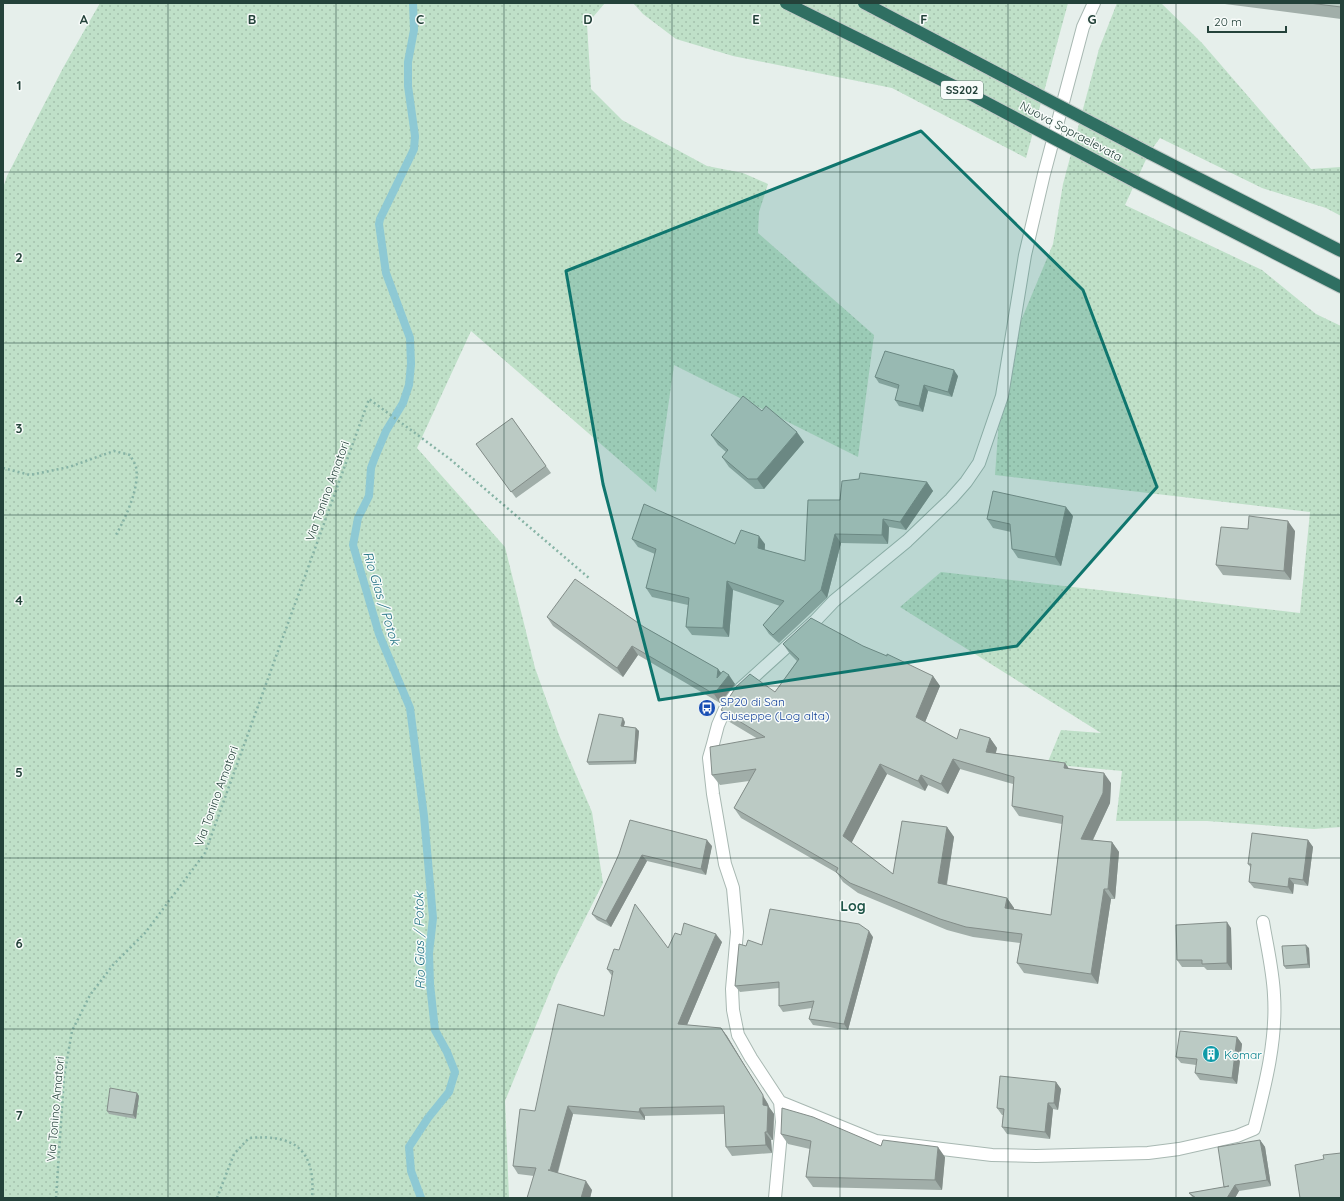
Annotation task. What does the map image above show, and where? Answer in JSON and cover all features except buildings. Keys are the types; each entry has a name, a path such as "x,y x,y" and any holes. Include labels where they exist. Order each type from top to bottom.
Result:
{"highway":[{"name":"Nuova Sopraelevata","path":"786,3 972,95 1136,182 1341,287"},
{"name":"Nuova Sopraelevata","path":"864,3 1149,153 1341,251"}],"street":[{"path":"774,1198 782,1122 780,1102 751,1058 738,1035 733,1010 733,982 737,932 736,911 733,888 724,856 709,758 718,725 725,709 738,692 815,621 834,601 907,541 951,499 966,482 979,463 1002,396 1026,255 1044,174 1083,27 1094,3"},
{"path":"780,1102 876,1140 992,1155 1036,1156 1148,1153 1179,1149 1237,1136 1254,1129 1267,1073 1273,1027 1274,996 1263,922"}],"path":[{"name":"Via Tonino Amatori","path":"56,1198 64,1077 72,1031 90,995 112,965 145,933 205,853 370,399 450,459 589,578"},
{"path":"3,468 30,475 69,467 114,451 130,455 136,467 134,490 127,515 116,535"},
{"path":"217,1198 234,1154 249,1138 270,1136 290,1141 307,1156 313,1183 312,1198"}],"highlighted area":[{"path":"921,131 1083,290 1157,487 1017,646 659,700 603,484 566,271"}],"green space":[{"path":"100,3 605,3 587,24 591,89 622,120 707,166 743,173 768,184 759,212 758,233 874,335 858,457 674,365 656,492 471,331 417,448 505,547 535,668 559,735 592,812 603,883 557,974 505,1101 509,1198 3,1198 3,188 7,176 63,68"},
{"path":"633,3 1068,3 1026,158 892,88 733,56 676,39 643,14"},
{"path":"1117,3 1161,3 1202,43 1311,169 1341,167 1341,216 1326,208 1262,188 1160,138 1149,153 1125,205 1262,270 1316,314 1341,326 1341,827 1314,829 1207,821 1116,821 1122,771 1047,764 1061,730 1101,733 900,607 941,572 1300,613 1310,512 995,475 1003,364 1053,244 1063,184 1099,49"}],"waterway":[{"name":"Rio Gias / Potok","path":"413,3 414,30 408,62 408,86 415,136 414,149 380,219 379,224 386,273 410,338 411,364 409,385 403,403 386,431 371,468 369,496 358,518 353,545 379,634 410,708 424,816 433,918 429,953 430,984 435,1030 447,1052 455,1072 449,1092 428,1118 409,1147 411,1171 421,1198"}],"place":[{"name":"SP20 di San Giuseppe (Log alta)","path":"707,708"},
{"name":"Komar","path":"1211,1054"}],"district":[{"name":"Log","path":"853,906"}]}
